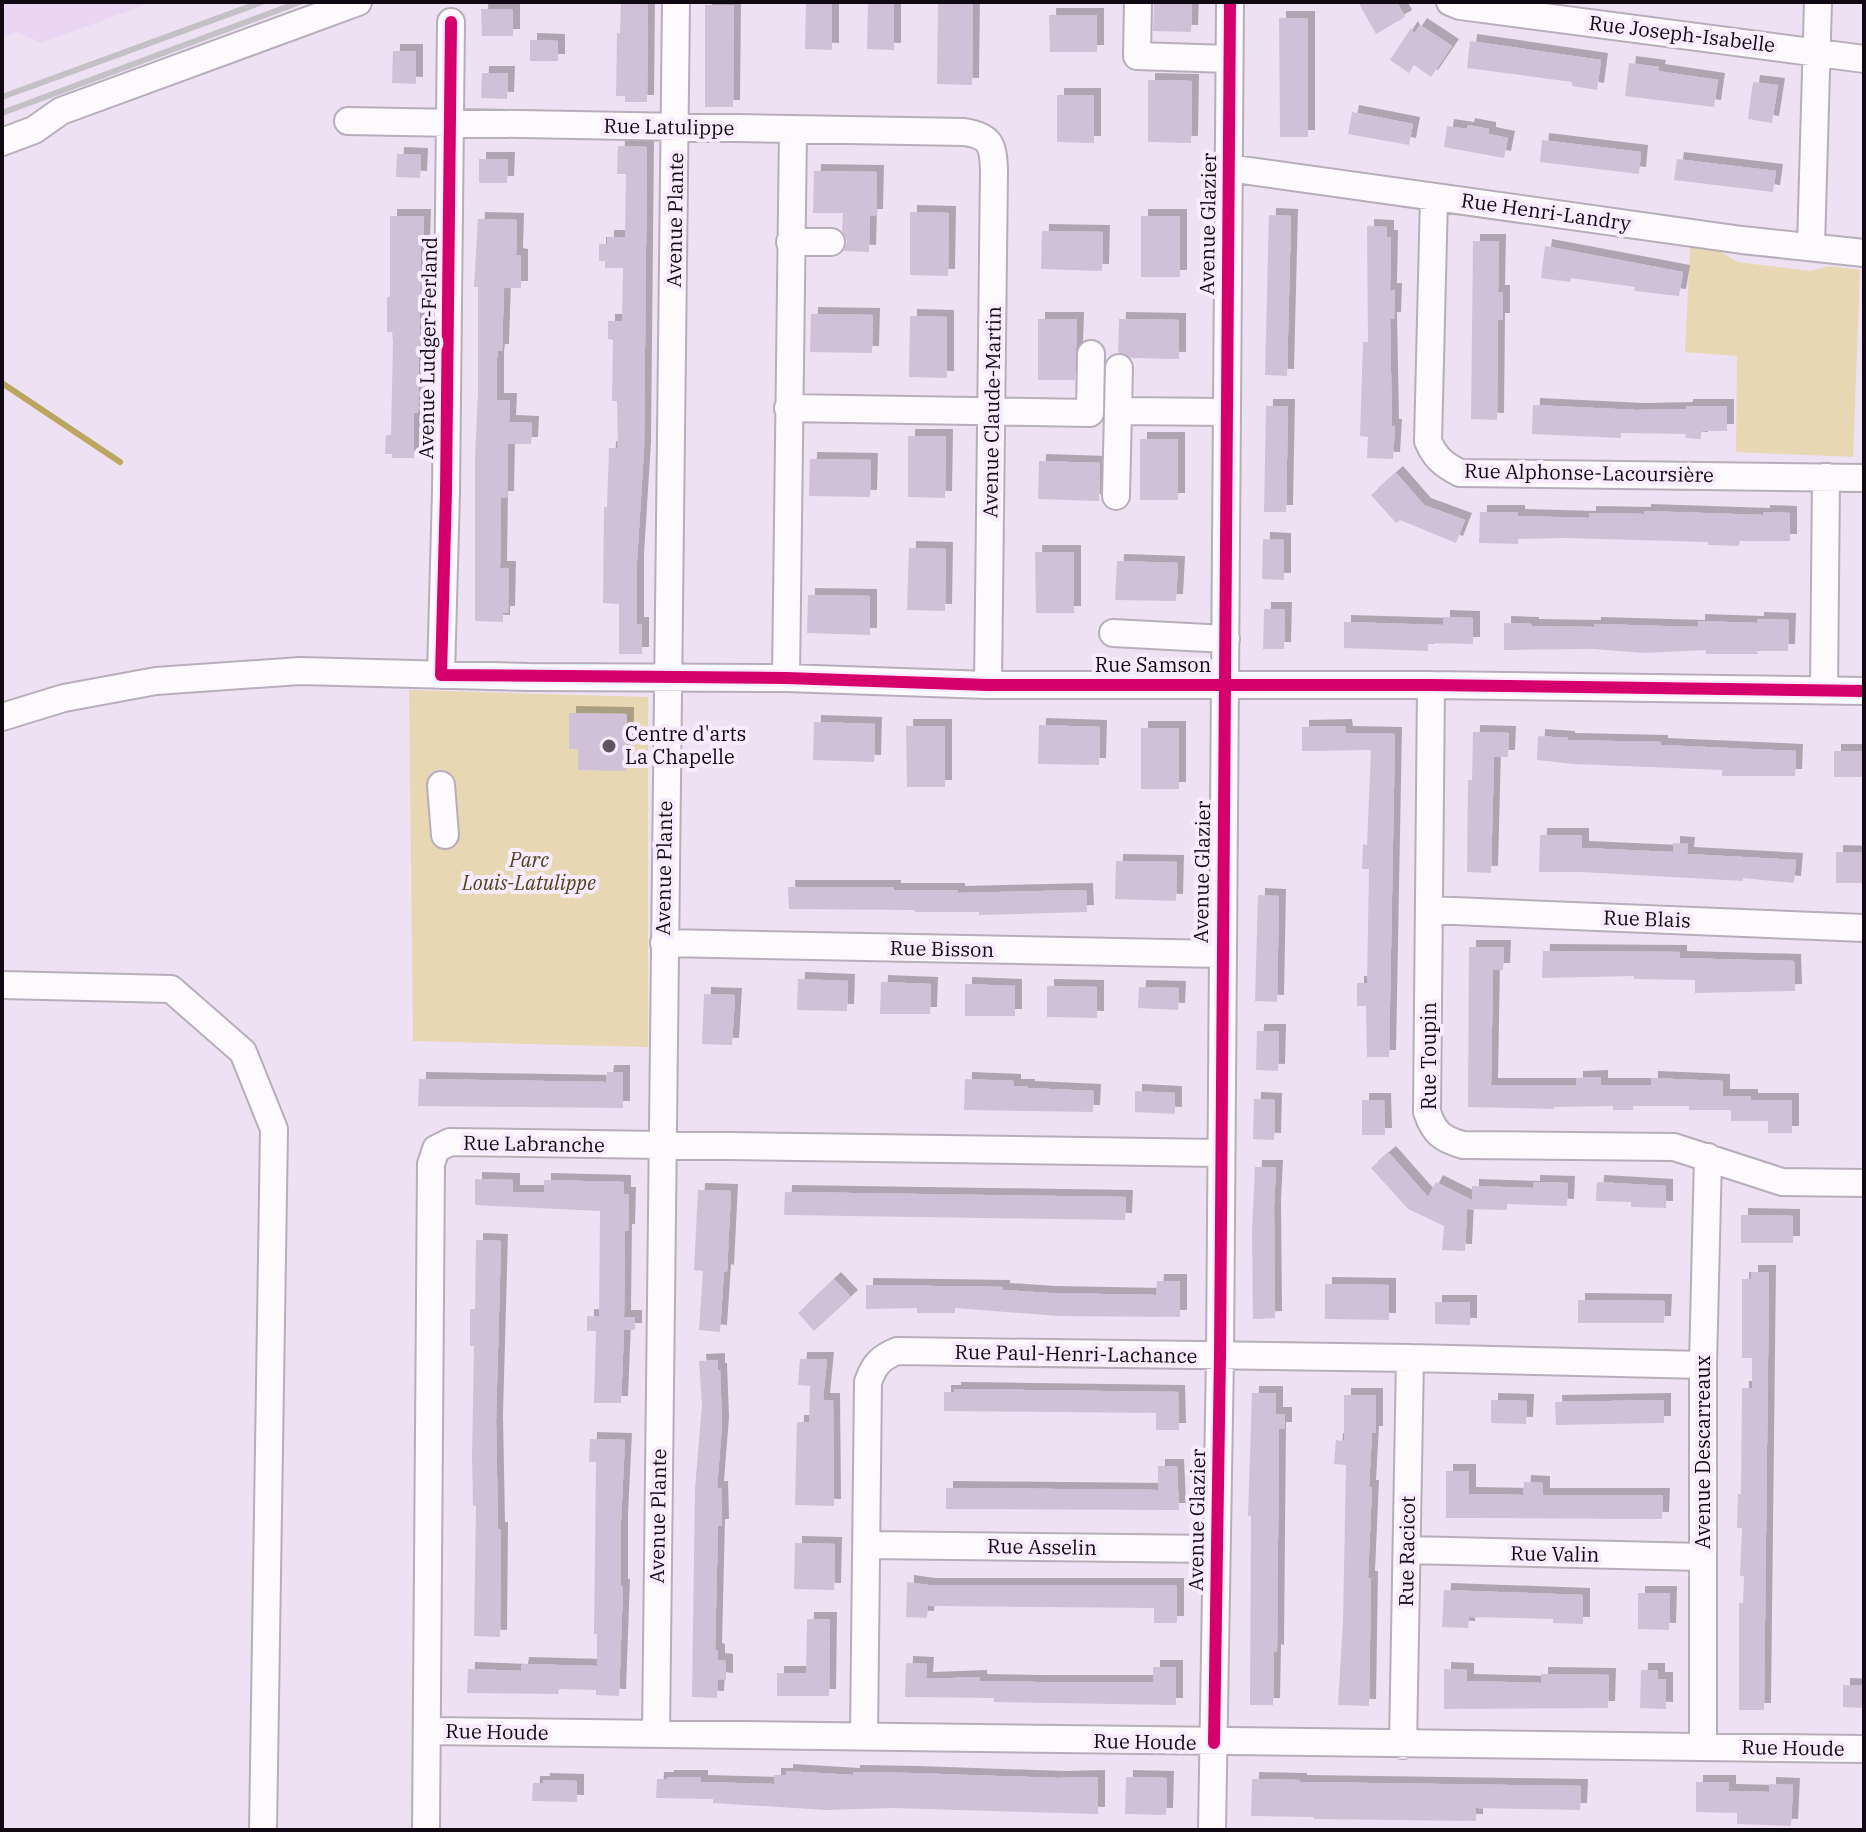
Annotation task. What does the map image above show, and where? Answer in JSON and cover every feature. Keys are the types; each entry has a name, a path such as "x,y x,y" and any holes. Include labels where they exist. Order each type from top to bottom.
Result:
{"street":[{"path":"2,142 34,130 61,111 358,2"},
{"name":"Avenue Plante","path":"656,1734 676,2"},
{"path":"1138,2 1137,56 1229,59"},
{"name":"Avenue Glazier","path":"1212,1830 1220,1356 1230,2"},
{"name":"Rue Joseph-Isabelle","path":"1450,2 1460,6 1622,14 1864,59"},
{"path":"1811,246 1819,52 1818,2"},
{"name":"Avenue Ludger-Ferland","path":"441,675 451,22"},
{"name":"Rue Latulippe","path":"348,121 964,132 977,134 988,141"},
{"path":"786,678 793,129"},
{"name":"Avenue Claude-Martin","path":"988,141 993,151 994,170 988,685"},
{"name":"Rue Henri-Landry","path":"1228,168 1742,240 1864,253"},
{"name":"Rue Alphonse-Lacoursière","path":"1434,197 1428,441 1433,453 1446,466 1460,473 1864,478"},
{"path":"790,242 831,242"},
{"path":"788,408 1090,413 1091,354"},
{"path":"1116,496 1119,368"},
{"path":"1118,411 1226,412"},
{"path":"1824,691 1826,477"},
{"path":"1113,633 1226,639"},
{"name":"Rue Samson","path":"2,717 64,698 156,681 300,671 786,678 988,685 1431,685 1864,691"},
{"name":"Rue Toupin","path":"1431,685 1427,1112 1433,1130 1446,1140 1463,1145 1674,1147 1782,1182 1864,1183"},
{"path":"441,785 445,835"},
{"name":"Rue Blais","path":"1430,910 1864,928"},
{"name":"Rue Bisson","path":"664,943 1221,954"},
{"path":"2,985 171,989 243,1052 274,1129 263,1830"},
{"name":"Rue Labranche","path":"426,1830 431,1164 436,1149 450,1142 1220,1153"},
{"name":"Avenue Descarreaux","path":"1703,1747 1703,1365 1708,1157"},
{"name":"Rue Paul-Henri-Lachance","path":"864,1736 868,1382 882,1357 897,1351 1703,1365"},
{"name":"Rue Racicot","path":"1403,1745 1410,1358"},
{"name":"Rue Asselin","path":"868,1545 1216,1549"},
{"name":"Rue Valin","path":"1407,1550 1702,1557"},
{"name":"Rue Houde","path":"427,1731 1864,1749"}],"shaded area":[{"path":"2,2 153,2 41,43 17,32 2,37"}],"green space":[{"path":"1690,247 1718,250 1737,262 1810,271 1830,266 1860,270 1853,457 1736,452 1737,356 1685,352"},
{"name":"Parc Louis-Latulippe","path":"409,690 648,697 648,1047 413,1041"}],"building":[{"path":"621,2 648,2 647,102 625,102 625,96 616,96"},
{"path":"806,2 832,2 832,50 805,49"},
{"path":"868,2 894,2 894,50 867,49"},
{"path":"938,2 973,2 972,85 937,84"},
{"path":"1154,2 1192,2 1191,32 1153,31"},
{"path":"1358,2 1397,2 1405,17 1376,34"},
{"path":"705,5 734,5 733,107 705,107"},
{"path":"481,9 513,9 513,36 482,36"},
{"path":"1049,15 1097,15 1097,52 1050,52"},
{"path":"1279,18 1308,18 1308,137 1280,137"},
{"path":"1420,25 1452,46 1431,77 1414,65 1409,73 1390,60 1411,28 1414,34"},
{"path":"530,40 558,41 558,61 530,61"},
{"path":"1470,41 1601,60 1597,90 1572,86 1572,82 1467,68"},
{"path":"393,51 416,51 416,84 392,83"},
{"path":"1629,63 1659,67 1658,71 1718,80 1714,107 1625,96"},
{"path":"482,73 508,73 507,99 481,98"},
{"path":"1148,80 1192,81 1191,143 1148,142"},
{"path":"1753,82 1778,85 1772,123 1748,119"},
{"path":"1057,95 1094,95 1094,143 1057,142"},
{"path":"1352,112 1413,124 1409,145 1348,134"},
{"path":"1468,125 1489,129 1489,134 1508,138 1504,158 1444,147 1447,126 1467,129"},
{"path":"1542,140 1641,152 1639,174 1540,162"},
{"path":"618,146 647,147 644,449 637,561 637,624 642,624 642,654 619,654 619,604 603,603 604,507 607,507 609,448 618,448 617,401 612,401 613,340 608,339 608,321 622,321 623,268 605,268 605,261 599,261 599,244 607,244 607,237 625,237 626,174 617,174"},
{"path":"397,154 421,155 420,178 396,177"},
{"path":"479,159 508,159 507,183 479,183"},
{"path":"1677,159 1776,171 1773,192 1674,180"},
{"path":"814,171 877,172 876,216 870,216 869,252 844,251 847,241 842,231 843,213 813,213"},
{"path":"910,212 949,213 948,276 910,275"},
{"path":"1269,215 1291,216 1287,376 1265,375"},
{"path":"390,216 424,216 414,458 392,458 392,454 385,454 386,435 391,435 393,341 392,332 387,332"},
{"path":"1141,216 1180,216 1180,277 1141,277"},
{"path":"478,219 517,220 516,255 521,256 521,288 504,288 502,351 498,351 497,358 497,400 510,400 509,422 532,423 531,444 508,444 507,498 501,498 500,568 509,568 508,613 503,613 503,622 475,621 478,287 474,287"},
{"path":"1367,226 1387,227 1387,237 1391,237 1390,290 1395,290 1394,319 1390,319 1392,426 1395,426 1393,459 1367,458 1368,437 1360,436 1363,342 1368,342"},
{"path":"1042,231 1103,232 1102,271 1041,269"},
{"path":"1473,241 1499,241 1498,292 1503,292 1503,320 1498,320 1497,420 1471,419"},
{"path":"1545,246 1683,272 1679,296 1634,291 1635,287 1571,278 1570,282 1541,278"},
{"path":"811,314 873,315 872,353 810,352"},
{"path":"910,316 947,317 947,378 909,377"},
{"path":"1038,319 1077,319 1075,380 1038,380"},
{"path":"1119,319 1179,320 1179,359 1131,358 1118,352"},
{"path":"1533,405 1637,410 1727,406 1727,431 1701,431 1701,439 1685,438 1686,434 1621,433 1621,438 1532,434"},
{"path":"1266,406 1288,406 1286,512 1264,512"},
{"path":"908,436 946,436 945,498 908,497"},
{"path":"1140,439 1178,439 1178,500 1140,500"},
{"path":"810,459 871,460 870,497 809,496"},
{"path":"1039,461 1100,463 1099,501 1038,499"},
{"path":"1396,473 1424,505 1465,520 1456,543 1400,520 1396,523 1371,495"},
{"path":"1644,511 1790,513 1790,541 1740,541 1739,546 1708,545 1708,542 1565,538 1518,539 1518,544 1479,543 1480,512 1589,518 1589,513 1644,514"},
{"path":"1263,539 1284,540 1284,580 1262,579"},
{"path":"909,548 946,549 945,611 907,610"},
{"path":"1035,552 1074,552 1074,613 1036,613"},
{"path":"1117,561 1178,563 1176,601 1115,600"},
{"path":"808,595 870,596 870,635 807,633"},
{"path":"1264,609 1285,609 1284,649 1263,649"},
{"path":"1443,617 1473,618 1473,644 1428,643 1428,651 1344,648 1344,622 1443,625"},
{"path":"1757,619 1789,620 1788,651 1706,654 1706,650 1644,653 1593,649 1504,650 1504,623 1532,626 1698,627 1698,621 1757,623"},
{"path":"569,713 627,714 626,771 578,770 578,749 569,749"},
{"path":"814,722 875,724 874,762 813,760"},
{"path":"1039,725 1100,727 1099,765 1038,764"},
{"path":"906,726 945,726 945,787 907,787"},
{"path":"1345,726 1346,733 1395,734 1389,1057 1367,1057 1366,1006 1357,1006 1357,983 1367,983 1369,869 1362,869 1363,844 1367,845 1371,750 1302,751 1302,727"},
{"path":"1141,728 1179,728 1179,789 1141,789"},
{"path":"1473,732 1509,733 1508,757 1494,757 1491,873 1467,872 1468,780 1472,780"},
{"path":"1538,736 1796,751 1795,776 1722,776 1722,770 1537,760"},
{"path":"1834,751 1864,751 1864,777 1834,777"},
{"path":"1540,835 1582,835 1582,848 1673,852 1673,843 1688,844 1687,854 1796,860 1794,883 1743,878 1743,881 1539,872"},
{"path":"1836,852 1864,853 1864,883 1836,883"},
{"path":"1116,861 1177,862 1176,901 1115,899"},
{"path":"788,887 894,887 894,890 958,890 958,893 1086,890 1087,912 979,915 979,912 789,909"},
{"path":"1258,895 1279,896 1277,1002 1255,1001"},
{"path":"1469,947 1504,947 1503,970 1493,970 1491,1085 1576,1085 1576,1078 1601,1077 1601,1085 1651,1085 1651,1078 1723,1081 1723,1096 1792,1100 1792,1133 1768,1133 1768,1121 1731,1121 1731,1110 1689,1110 1689,1106 1633,1106 1633,1110 1613,1110 1613,1106 1554,1109 1468,1107"},
{"path":"1543,951 1680,952 1680,958 1794,961 1795,991 1695,993 1695,980 1634,979 1634,976 1542,978"},
{"path":"798,979 848,981 847,1011 797,1010"},
{"path":"881,982 931,984 930,1014 880,1014"},
{"path":"965,984 1015,986 1015,1016 965,1016"},
{"path":"1047,986 1097,987 1097,1018 1047,1017"},
{"path":"1139,987 1179,988 1178,1010 1138,1008"},
{"path":"704,994 735,995 732,1045 702,1044"},
{"path":"1257,1031 1279,1031 1278,1071 1256,1070"},
{"path":"607,1072 623,1072 623,1108 418,1106 419,1079 606,1082"},
{"path":"965,1079 1014,1081 1014,1086 1028,1088 1094,1091 1093,1112 964,1110"},
{"path":"1135,1091 1175,1093 1175,1114 1135,1112"},
{"path":"1254,1099 1275,1100 1274,1140 1253,1139"},
{"path":"1362,1100 1384,1100 1385,1135 1362,1135"},
{"path":"1389,1153 1428,1197 1436,1182 1472,1200 1472,1186 1533,1188 1533,1182 1568,1183 1567,1206 1507,1204 1507,1210 1467,1209 1465,1251 1442,1250 1444,1226 1408,1209 1371,1168"},
{"path":"1255,1167 1276,1167 1275,1318 1253,1319"},
{"path":"475,1179 513,1180 513,1192 544,1192 544,1180 624,1182 624,1194 629,1194 628,1231 625,1231 624,1317 635,1317 635,1330 624,1330 621,1403 594,1403 596,1331 587,1331 587,1316 599,1317 600,1211 475,1205"},
{"path":"1597,1182 1666,1186 1666,1208 1631,1207 1631,1202 1596,1201"},
{"path":"698,1190 731,1191 720,1332 699,1330 703,1271 694,1270"},
{"path":"785,1192 1126,1197 1125,1220 784,1215"},
{"path":"1741,1215 1793,1216 1793,1243 1741,1243"},
{"path":"476,1240 501,1241 496,1421 498,1529 501,1529 500,1637 474,1636 476,1506 473,1506 474,1346 470,1346 470,1309 475,1309"},
{"path":"1751,1272 1769,1272 1764,1710 1739,1710 1739,1603 1743,1603 1744,1576 1740,1576 1742,1528 1737,1528 1738,1494 1741,1494 1742,1388 1752,1388 1752,1358 1742,1358 1742,1279 1751,1279"},
{"path":"834,1279 851,1297 814,1331 798,1313"},
{"path":"1157,1281 1180,1281 1180,1317 1058,1316 955,1308 955,1313 917,1313 917,1308 866,1309 866,1285 1003,1287 1003,1290 1049,1293 1156,1295"},
{"path":"1325,1284 1389,1285 1389,1320 1325,1319"},
{"path":"1578,1300 1665,1301 1664,1323 1578,1323"},
{"path":"1435,1302 1470,1302 1470,1325 1435,1324"},
{"path":"800,1359 827,1359 823,1400 833,1400 834,1506 795,1505 797,1422 809,1422 810,1386 798,1385"},
{"path":"718,1360 722,1424 717,1488 721,1488 722,1526 718,1526 715,1650 718,1651 718,1660 726,1661 726,1680 718,1679 717,1698 692,1697 695,1488 702,1405 699,1361"},
{"path":"954,1389 1178,1392 1179,1430 1156,1430 1156,1413 944,1411 944,1392 954,1392"},
{"path":"1252,1393 1276,1393 1276,1414 1285,1414 1285,1429 1279,1429 1277,1652 1274,1651 1273,1705 1250,1705 1251,1516 1248,1516"},
{"path":"1344,1395 1376,1395 1376,1433 1372,1433 1369,1487 1372,1487 1368,1578 1371,1578 1369,1706 1338,1705 1346,1465 1334,1464 1336,1440 1344,1441"},
{"path":"1491,1400 1527,1401 1526,1424 1491,1423"},
{"path":"1664,1400 1664,1423 1556,1425 1555,1402"},
{"path":"590,1439 625,1440 619,1696 596,1695 596,1690 559,1689 558,1694 467,1693 468,1669 521,1671 522,1664 597,1666 597,1634 594,1634 596,1462 589,1462"},
{"path":"1158,1466 1177,1466 1179,1510 946,1509 946,1488 1158,1490"},
{"path":"1446,1471 1469,1471 1469,1494 1523,1495 1524,1482 1543,1483 1543,1495 1663,1495 1662,1519 1446,1518"},
{"path":"795,1543 835,1544 834,1590 794,1589"},
{"path":"907,1582 928,1585 1177,1585 1177,1623 1154,1623 1154,1608 928,1606 927,1618 906,1617"},
{"path":"1444,1590 1583,1595 1583,1624 1553,1623 1553,1619 1469,1617 1468,1628 1442,1627"},
{"path":"1638,1593 1670,1593 1669,1630 1638,1629"},
{"path":"807,1619 830,1619 829,1696 777,1696 777,1673 806,1673"},
{"path":"906,1663 927,1664 926,1679 980,1677 980,1681 1038,1682 1153,1682 1153,1667 1176,1667 1176,1705 905,1697"},
{"path":"1444,1669 1467,1670 1467,1681 1541,1683 1541,1674 1609,1675 1608,1708 1444,1709"},
{"path":"1641,1670 1658,1670 1658,1679 1666,1679 1666,1709 1640,1708"},
{"path":"1843,1685 1864,1686 1864,1708 1843,1707"},
{"path":"786,1771 853,1775 853,1772 1098,1777 1098,1814 892,1808 826,1810 713,1803 713,1799 656,1798 657,1779 701,1777 701,1782 774,1784 774,1775 786,1775"},
{"path":"1126,1777 1167,1778 1166,1815 1125,1814"},
{"path":"1252,1779 1581,1786 1580,1810 1476,1808 1476,1821 1251,1816"},
{"path":"543,1780 577,1781 577,1802 532,1801 533,1783 543,1783"},
{"path":"1696,1782 1729,1782 1729,1791 1769,1792 1769,1784 1793,1785 1791,1826 1737,1824 1737,1813 1696,1812"}],"waterway":[{"path":"2,383 120,462"}],"railway":[{"path":"2,97 262,2"},
{"path":"2,113 300,2"}],"cycle path":[{"path":"1214,1743 1220,1356 1230,2"},
{"path":"451,22 441,675 786,678 988,685 1431,685 1864,691"}],"place":[{"name":"Centre d'arts La Chapelle","path":"609,746"}]}
